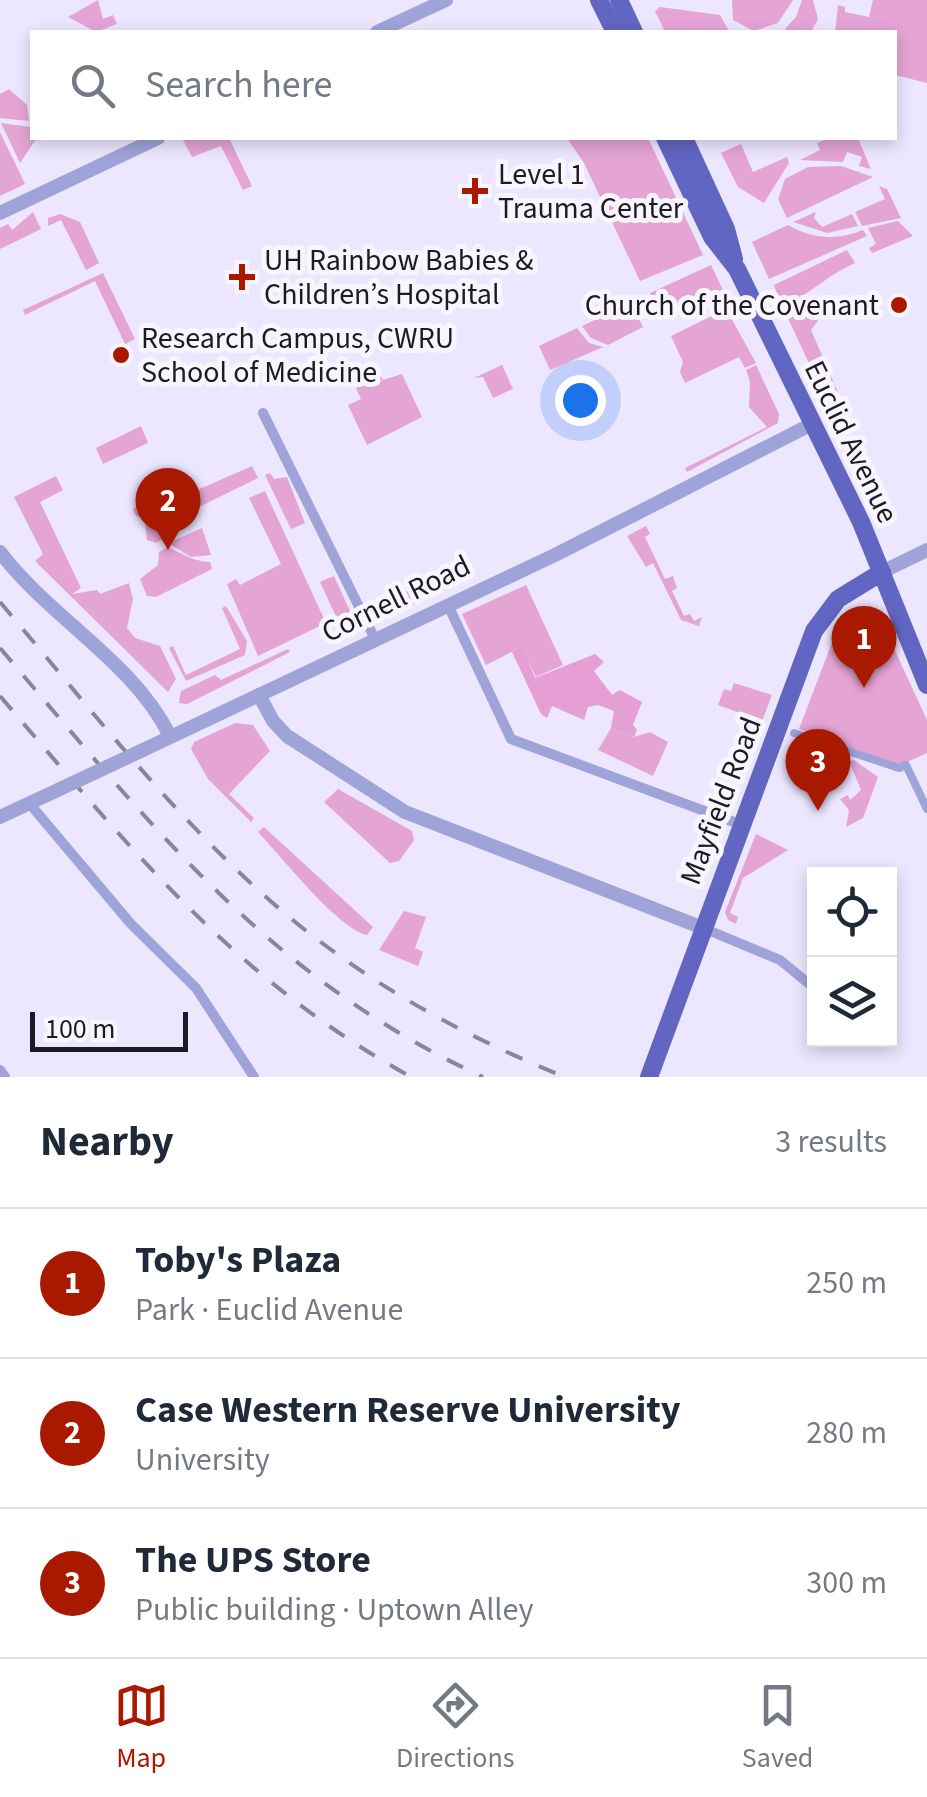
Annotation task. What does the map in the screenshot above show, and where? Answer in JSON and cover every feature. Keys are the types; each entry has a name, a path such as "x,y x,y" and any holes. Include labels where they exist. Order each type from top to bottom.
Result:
{"main road":[{"path":"599,0 614,30"},
{"path":"619,0 633,30"},
{"name":"Euclid Avenue","path":"666,140 712,237 737,269"},
{"name":"Euclid Avenue","path":"685,140 726,229 737,269 882,572 927,686"},
{"name":"Mayfield Road","path":"648,1077 820,620 848,592 882,572"},
{"name":"Euclid Avenue","path":"912,640 927,657"}],"street":[{"path":"381,30 446,0"},
{"path":"0,213 154,140"},
{"path":"263,413 375,639"},
{"name":"Cornell Road","path":"0,817 448,605 812,424"},
{"path":"882,572 927,550"},
{"path":"0,552 43,599 142,691 170,736"},
{"path":"448,605 511,740 742,825"},
{"path":"259,695 288,736 405,812 780,960 807,982"},
{"path":"794,734 898,768 906,765 927,810"},
{"path":"29,804 131,924 196,988 254,1077"},
{"path":"0,1070 5,1077"}],"shaded area":[{"path":"98,0 103,19 113,15 117,24 92,30 68,17"},
{"path":"732,0 793,0 778,23 757,30 733,20"},
{"path":"802,0 813,0 818,19 812,30 786,30"},
{"path":"873,0 927,0 927,83 897,76 897,30 835,30 838,5 845,7 845,12 869,17"},
{"path":"660,7 720,15 728,30 664,30 655,11"},
{"path":"9,89 27,105 29,121 0,118 0,94"},
{"path":"1,123 30,127 30,140 36,140 20,163"},
{"path":"0,132 25,184 0,196"},
{"path":"183,140 230,140 252,186 243,190 221,146 192,157"},
{"path":"568,140 649,140 703,255 640,281 584,163"},
{"path":"859,140 871,169 859,166 862,157 847,152 843,162 800,160 820,150 817,143"},
{"path":"741,144 753,172 787,157 789,163 764,203 738,187 721,153"},
{"path":"841,166 873,177 787,218 778,199 785,179 808,167"},
{"path":"879,186 887,189 901,218 862,226 855,212 885,199"},
{"path":"33,212 41,229 0,249 0,228 8,224 12,230"},
{"path":"816,212 814,218 822,227 852,214 858,226 827,233 793,222"},
{"path":"60,214 80,222 99,263 86,270 61,220 48,226 48,218"},
{"path":"898,221 913,236 872,253 869,248 876,244 868,228"},
{"path":"788,225 815,236 844,236 863,230 867,236 769,279 752,242"},
{"path":"847,250 855,263 782,307 774,285"},
{"path":"711,265 723,290 662,319 650,293"},
{"path":"103,273 135,339 125,344 95,281 25,315 23,310"},
{"path":"812,299 821,302 825,311 811,330 842,402 830,408 785,312"},
{"path":"631,303 643,327 608,345 591,338 582,326"},
{"path":"726,309 756,363 745,368 739,357 685,383 680,372 683,362 671,336"},
{"path":"577,328 589,343 603,347 550,370 539,346"},
{"path":"502,365 513,389 493,398 483,377 474,378"},
{"path":"756,365 779,414 778,423 687,472 685,468 767,427 749,407 750,382 746,370"},
{"path":"402,374 422,417 367,445 348,405 361,399 356,388 380,375 383,380"},
{"path":"141,426 148,443 103,464 96,448"},
{"path":"252,466 258,478 199,507 190,505 186,495"},
{"path":"270,473 274,479 287,477 305,523 291,529 265,475"},
{"path":"56,476 63,490 40,502 81,588 72,594 97,590 100,594 129,583 133,599 127,628 135,638 160,646 176,679 168,692 35,561 43,554 14,497"},
{"path":"183,483 185,488 176,492 175,502 143,518 136,516 133,510 140,501 136,493 145,490 150,499"},
{"path":"265,491 326,623 258,656 227,584 236,579 240,585 281,564 249,498"},
{"path":"177,508 179,519 172,532 156,543 147,540 145,522"},
{"path":"646,526 650,534 645,537 665,579 673,576 677,588 672,591 684,616 690,614 694,621 702,617 699,626 681,620 653,563 646,567 627,536"},
{"path":"202,528 211,555 191,557 168,543"},
{"path":"166,548 210,562 212,569 156,597 147,596 140,579 158,565 159,552"},
{"path":"462,567 469,575 465,580 385,618 371,607"},
{"path":"334,576 356,624 345,636 320,582"},
{"path":"526,585 563,665 536,677 521,647 486,665 462,614"},
{"path":"226,606 247,641 245,655 186,681 169,648 173,646 186,675 240,649 222,608"},
{"path":"866,610 878,614 927,720 927,753 898,766 799,729 836,632"},
{"path":"522,646 535,678 595,654 604,662 594,671 612,695 620,690 642,702 633,725 637,730 634,737 611,728 614,711 598,705 588,707 584,720 552,706 547,718 541,714 512,652"},
{"path":"288,649 290,652 187,704 179,703 181,691 215,675 221,680"},
{"path":"734,683 772,695 762,721 718,705 724,689 731,691"},
{"path":"235,723 253,725 270,751 229,794 254,818 251,822 208,779 191,749 194,742"},
{"path":"611,728 634,737 650,732 668,742 653,776 598,750"},
{"path":"854,760 878,777 863,818 846,827 849,810 840,799 848,795 850,800 861,790 849,761"},
{"path":"338,789 412,831 414,840 399,861 390,863 324,802"},
{"path":"264,827 373,927 367,935 341,919 310,890 258,832"},
{"path":"756,834 788,850 743,878 730,913 738,917 736,924 728,920 725,912"},
{"path":"404,911 426,917 415,948 423,952 418,966 379,950"}],"railway":[{"path":"0,602 195,828 300,926 371,977 446,1022 565,1077"},
{"path":"0,648 162,835 275,944 338,993 407,1037 483,1077"},
{"path":"0,696 140,857 237,953 348,1039 411,1077"}],"place":[{"name":"Level 1 Trauma Center","path":"475,191"},
{"name":"UH Rainbow Babies & Children’s Hospital","path":"242,277"},
{"name":"Church of the Covenant","path":"899,305"},
{"name":"Research Campus, CWRU School of Medicine","path":"121,355"},
{"name":"Case Western Reserve University","path":"168,550"},
{"name":"Toby's Plaza","path":"864,688"},
{"name":"The UPS Store","path":"818,811"}]}
